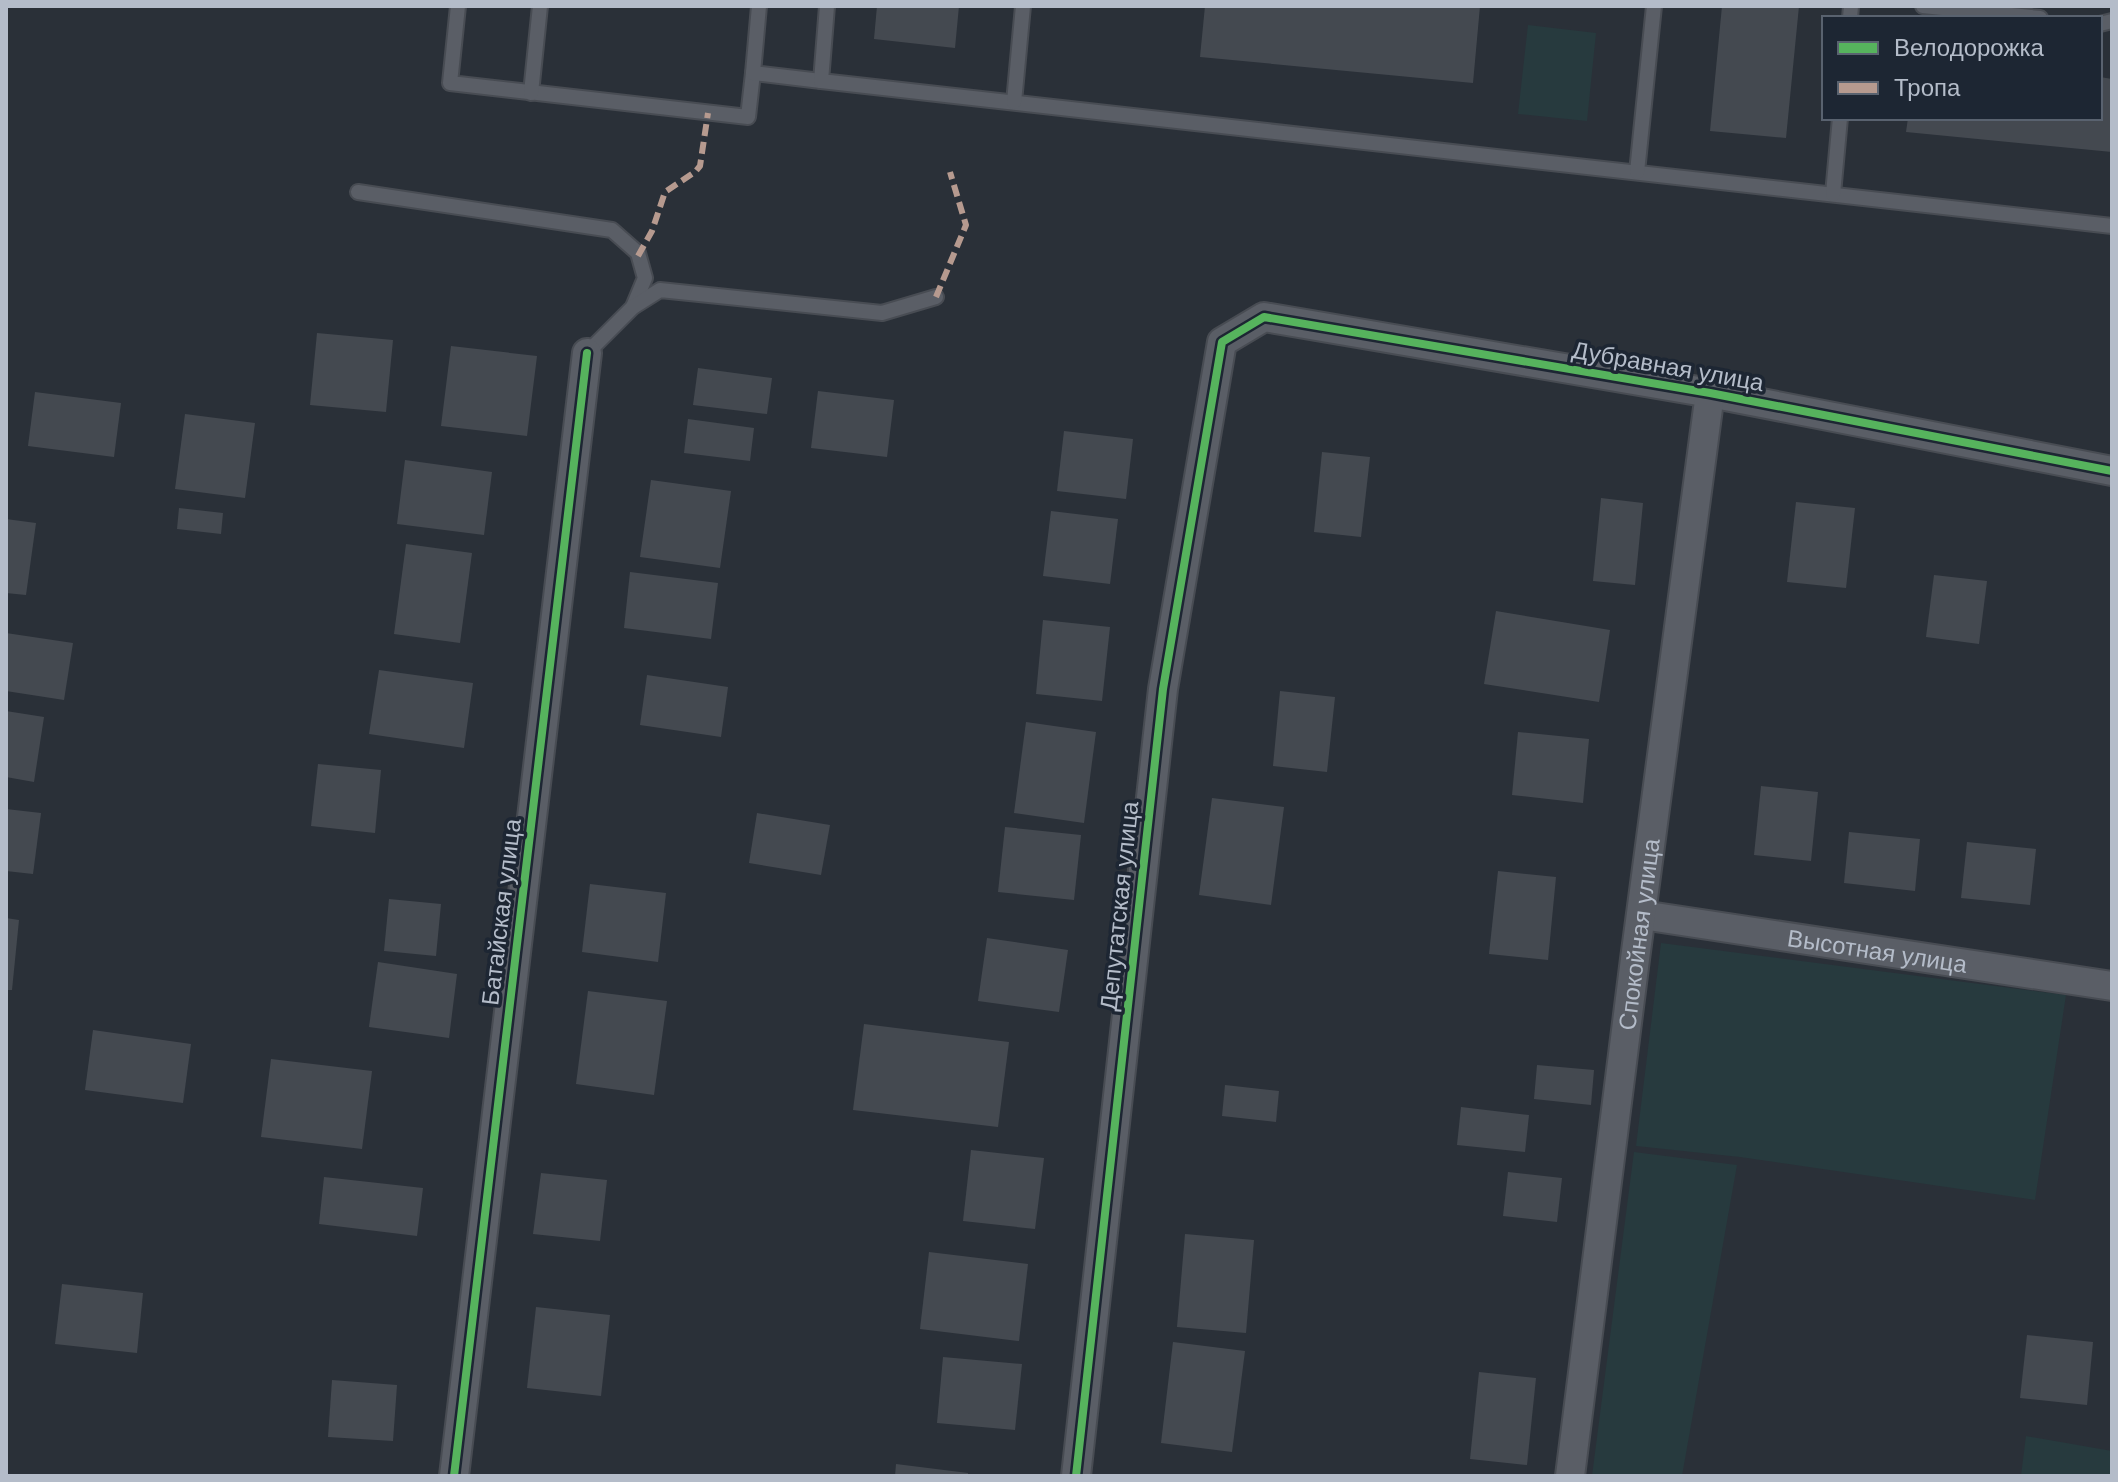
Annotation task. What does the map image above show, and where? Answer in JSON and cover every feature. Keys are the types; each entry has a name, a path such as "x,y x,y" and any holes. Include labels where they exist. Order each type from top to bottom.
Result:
{"street":[{"name":"Дубравная улица","path":"1222,342 1264,317 1710,393 2112,471"},
{"name":"Депутатская улица","path":"1076,1476 1163,689 1222,342"},
{"name":"Батайская улица","path":"454,1476 587,353"},
{"name":"Спокойная улица","path":"1570,1476 1710,393"},
{"name":"Высотная улица","path":"1642,915 2112,986"}],"lane":[{"path":"458,6 450,83 748,117 759,6"},
{"path":"531,93 540,6"},
{"path":"821,81 827,6"},
{"path":"1014,102 1023,6"},
{"path":"1637,172 1654,6"},
{"path":"1923,6 2020,16"},
{"path":"753,73 2112,226"},
{"path":"1833,194 1840,120"},
{"path":"358,192 612,230 638,253 645,278 633,307"},
{"path":"587,353 633,307 660,290 882,313 936,297"}],"green space":[{"path":"1528,25 1596,33 1587,121 1518,114"},
{"path":"1661,943 2066,995 2035,1200 1740,1157 1636,1146"},
{"path":"1634,1152 1737,1165 1682,1476 1592,1476"},
{"path":"2026,1436 2112,1451 2112,1476 2021,1476"}],"building":[{"path":"877,6 959,6 955,48 874,39"},
{"path":"1205,6 1480,6 1473,83 1200,57"},
{"path":"1722,6 1799,6 1786,138 1710,131"},
{"path":"2102,77 2112,79 2112,152 1906,132 1908,120 2102,120"},
{"path":"317,333 393,340 386,412 310,405"},
{"path":"451,346 537,356 527,436 441,426"},
{"path":"698,368 772,378 767,414 693,405"},
{"path":"818,391 894,400 887,457 811,448"},
{"path":"35,392 121,403 114,457 28,446"},
{"path":"185,414 255,423 245,498 175,489"},
{"path":"688,419 754,428 750,461 684,453"},
{"path":"1064,431 1133,439 1126,499 1057,491"},
{"path":"1322,452 1370,457 1361,537 1314,532"},
{"path":"405,460 492,472 484,535 397,524"},
{"path":"651,480 731,491 720,568 640,557"},
{"path":"1601,498 1643,503 1635,585 1593,581"},
{"path":"1796,502 1855,508 1846,588 1787,582"},
{"path":"179,508 223,513 221,534 177,529"},
{"path":"1051,511 1118,519 1110,584 1043,576"},
{"path":"6,519 36,523 26,595 6,593"},
{"path":"406,544 472,553 460,643 394,634"},
{"path":"630,572 718,583 711,639 624,628"},
{"path":"1934,575 1987,581 1979,644 1926,637"},
{"path":"1496,611 1610,630 1599,702 1484,684"},
{"path":"1043,620 1110,627 1102,701 1036,694"},
{"path":"6,633 73,643 64,700 6,691"},
{"path":"379,670 473,683 464,748 369,734"},
{"path":"647,675 728,687 721,737 640,725"},
{"path":"1280,691 1335,697 1327,772 1273,766"},
{"path":"6,711 44,717 34,782 6,777"},
{"path":"1026,722 1096,732 1084,823 1014,813"},
{"path":"1518,732 1589,739 1583,803 1512,795"},
{"path":"318,764 381,770 375,833 311,826"},
{"path":"1761,786 1818,792 1811,861 1754,855"},
{"path":"1212,798 1284,807 1271,905 1199,895"},
{"path":"6,809 41,813 33,874 6,871"},
{"path":"757,813 830,825 821,875 749,863"},
{"path":"1005,827 1081,835 1074,900 998,892"},
{"path":"1849,832 1920,839 1915,891 1844,883"},
{"path":"1967,842 2036,849 2030,905 1961,898"},
{"path":"1498,871 1556,877 1548,960 1489,954"},
{"path":"590,884 666,893 658,962 582,952"},
{"path":"389,899 441,904 436,956 384,951"},
{"path":"6,918 19,920 12,990 6,990"},
{"path":"987,938 1068,950 1059,1012 978,1001"},
{"path":"378,962 457,974 449,1038 369,1027"},
{"path":"588,991 667,1001 654,1095 576,1084"},
{"path":"864,1024 1009,1042 998,1127 853,1110"},
{"path":"93,1030 191,1044 183,1103 85,1090"},
{"path":"271,1059 372,1071 362,1149 261,1137"},
{"path":"1537,1065 1594,1070 1591,1105 1534,1099"},
{"path":"1225,1085 1279,1091 1276,1122 1222,1116"},
{"path":"1461,1107 1529,1115 1525,1152 1457,1145"},
{"path":"971,1150 1044,1158 1035,1229 963,1221"},
{"path":"1508,1172 1562,1178 1557,1222 1503,1216"},
{"path":"541,1173 607,1180 600,1241 533,1234"},
{"path":"324,1177 423,1188 417,1236 319,1224"},
{"path":"1185,1234 1254,1240 1246,1333 1177,1327"},
{"path":"929,1252 1028,1264 1019,1341 920,1329"},
{"path":"62,1284 143,1293 137,1353 55,1344"},
{"path":"536,1307 610,1315 601,1396 527,1388"},
{"path":"2027,1335 2093,1342 2087,1405 2020,1398"},
{"path":"1173,1342 1245,1351 1232,1452 1161,1443"},
{"path":"943,1357 1022,1364 1015,1430 937,1423"},
{"path":"1479,1372 1536,1378 1527,1465 1470,1459"},
{"path":"332,1380 397,1385 393,1441 328,1437"},
{"path":"896,1464 968,1473 968,1476 895,1476"}],"marked path":[{"path":"638,256 652,231 665,192 700,166 708,113"},
{"path":"936,297 966,225 950,172"}],"cycle path":[{"path":"1076,1476 1163,689 1222,342 1264,317 1710,393 2112,471"},
{"path":"454,1476 587,353"}]}
